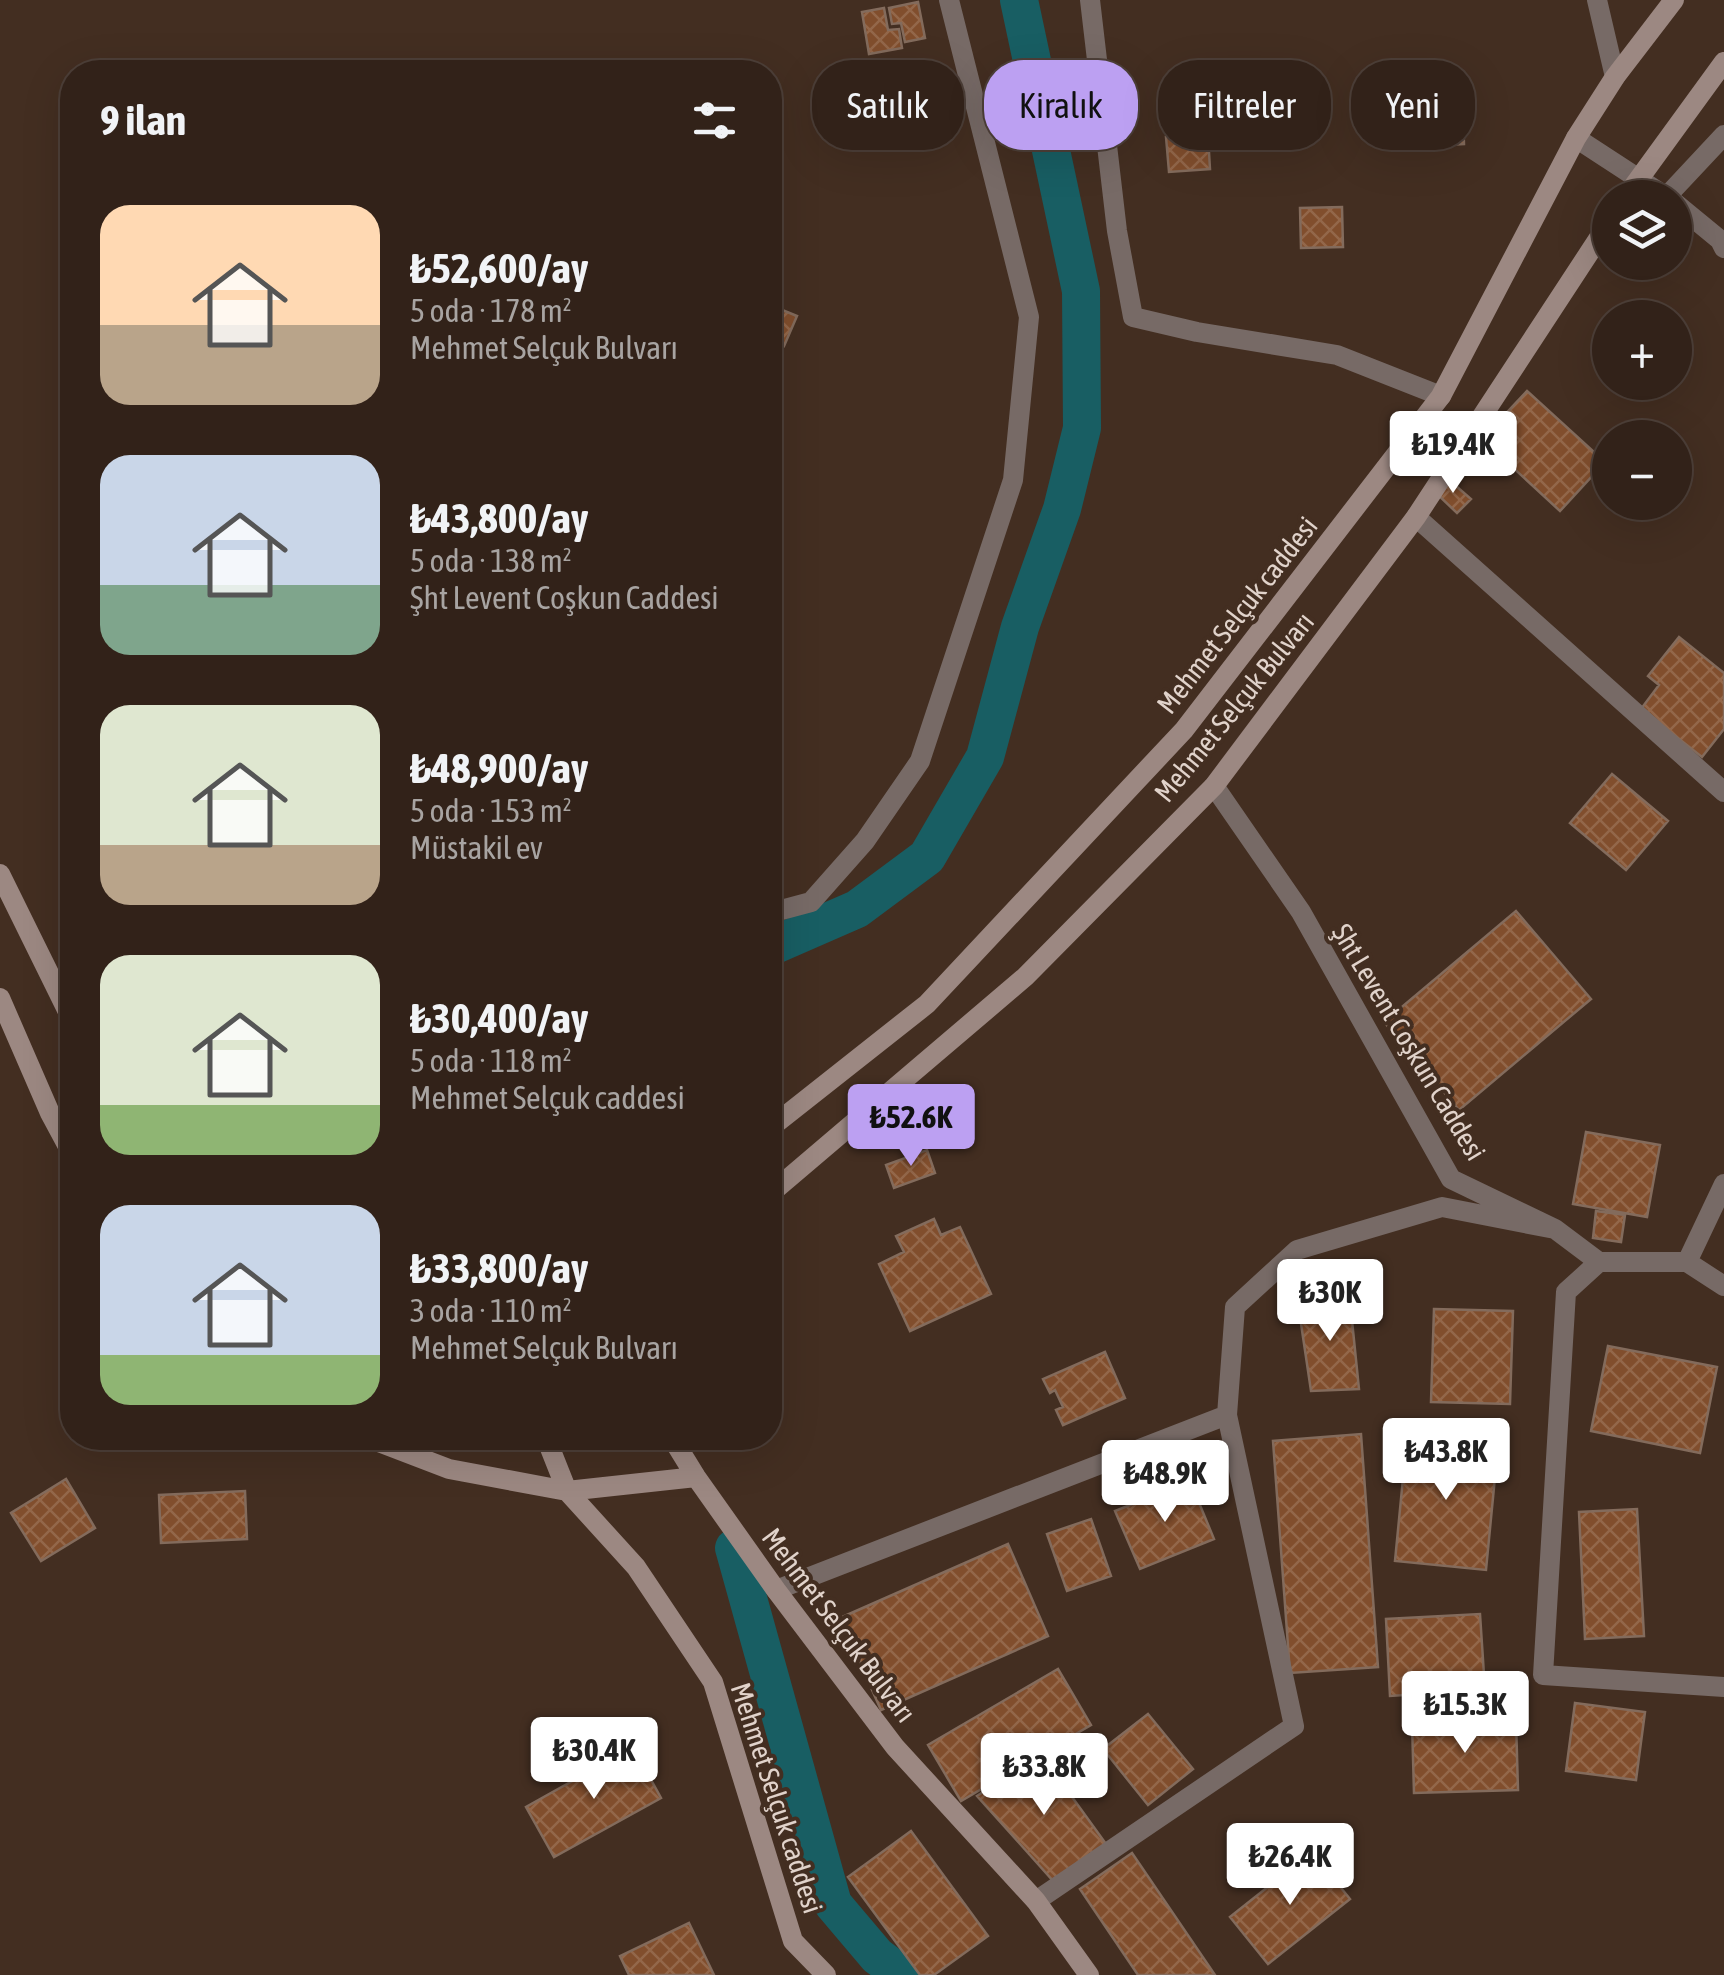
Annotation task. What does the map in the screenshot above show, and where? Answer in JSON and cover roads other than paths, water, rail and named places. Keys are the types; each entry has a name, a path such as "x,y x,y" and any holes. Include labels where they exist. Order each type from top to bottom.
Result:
{"main road":[{"name":"Mehmet Selçuk caddesi","path":"782,1119 927,1004 1184,730 1441,396 1576,138 1615,77 1674,0"},
{"path":"1637,180 1724,62"},
{"name":"Mehmet Selçuk Bulvarı","path":"782,1184 1025,976 1214,786 1416,517 1592,248"},
{"path":"0,874 60,996"},
{"path":"0,998 60,1132"},
{"path":"400,1450 449,1468 567,1491 696,1477"},
{"name":"Mehmet Selçuk caddesi","path":"551,1450 567,1491 636,1568 713,1682 793,1941 826,1975"},
{"name":"Mehmet Selçuk Bulvarı","path":"679,1450 776,1590 895,1746 1036,1900 1089,1975"}],"street":[{"path":"782,910 811,902 865,840 920,762 1014,480 1028,318 949,0"},
{"path":"1090,0 1117,231 1133,318 1337,355 1441,396"},
{"path":"1597,0 1615,77"},
{"path":"1683,180 1724,135"},
{"path":"1576,138 1643,180"},
{"path":"1692,217 1724,248"},
{"path":"1416,517 1724,792"},
{"name":"Şht Levent Coşkun Caddesi","path":"1214,786 1301,912 1451,1178 1555,1229 1598,1262"},
{"path":"1687,1262 1724,1184"},
{"path":"1036,1900 1294,1726 1227,1415 1235,1307 1297,1250 1442,1207 1555,1229"},
{"path":"1724,1286 1687,1262 1598,1262 1566,1292 1543,1675 1724,1686"},
{"path":"776,1590 1227,1415"}],"waterway":[{"path":"782,942 857,909 927,857 985,757 1020,627 1062,509 1082,428 1081,291 1019,0"},
{"path":"734,1548 833,1904 877,1956 902,1975"}]}
